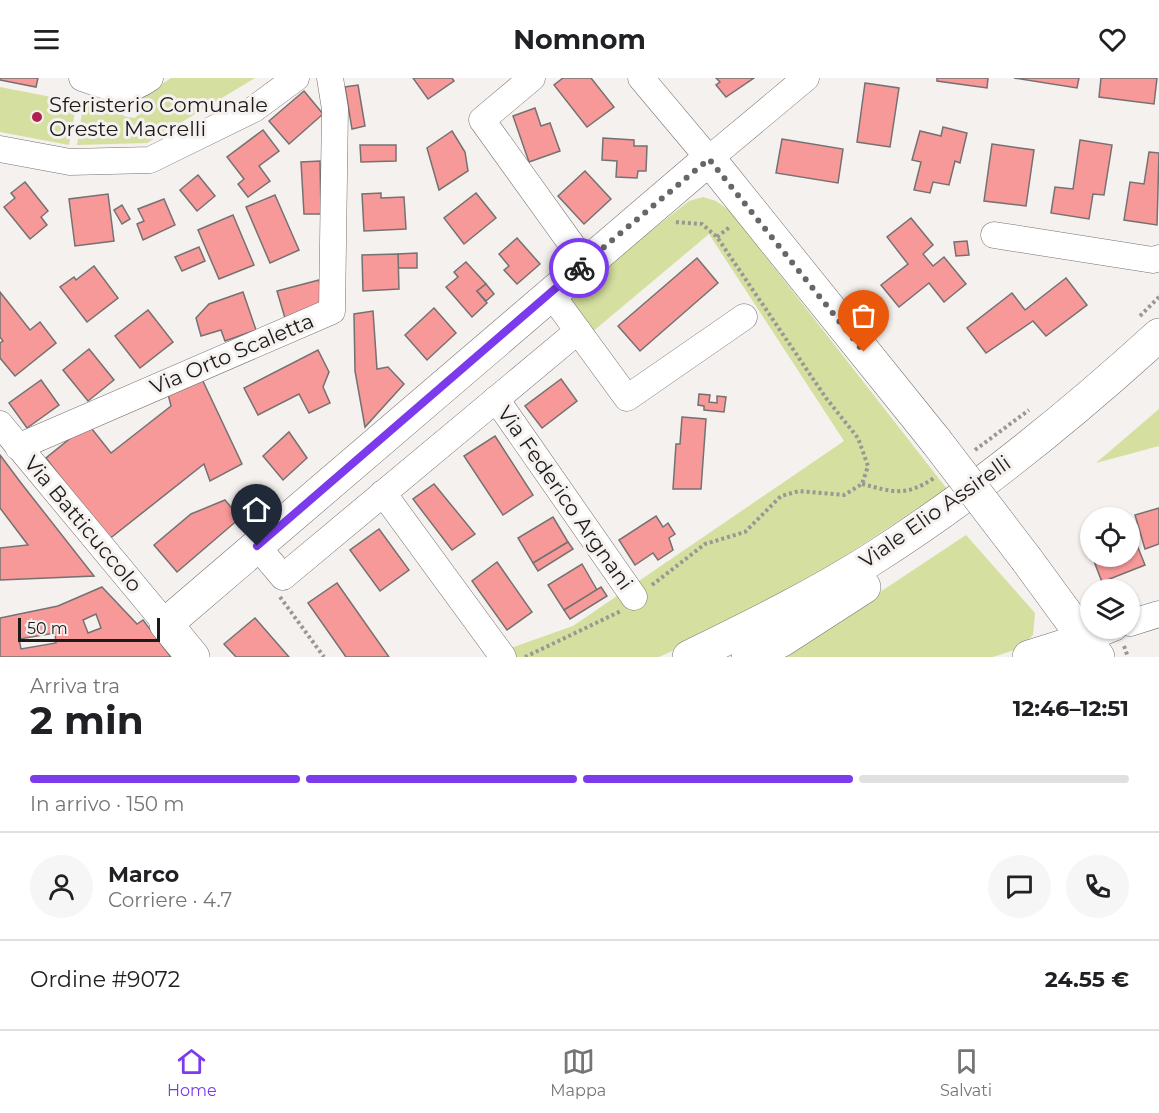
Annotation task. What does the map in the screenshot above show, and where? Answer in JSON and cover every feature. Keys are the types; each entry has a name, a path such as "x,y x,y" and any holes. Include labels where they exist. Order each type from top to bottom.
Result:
{"main road":[{"path":"193,657 166,624 709,159 940,456 1027,560 1099,641 1029,657"},
{"name":"Viale Elio Assirelli","path":"689,657 754,625 869,561 958,501 1118,373 1149,326"},
{"name":"Viale Elio Assirelli","path":"748,657 782,640 981,512 1159,363"}],"street":[{"path":"82,78 124,84 135,88 150,78"},
{"path":"0,149 70,162 150,160 254,109 296,78"},
{"name":"Via Orto Scaletta","path":"18,447 332,311 335,109 330,78"},
{"path":"532,78 482,120 585,263"},
{"path":"641,78 709,159 806,78"},
{"path":"994,235 1153,260 1159,258"},
{"path":"551,294 627,398 744,317"},
{"name":"Via Federico Argnani","path":"283,578 578,331"},
{"name":"Via Federico Argnani","path":"496,399 634,597"},
{"name":"Via Batticuccolo","path":"0,424 166,624"},
{"path":"383,494 503,657"},
{"path":"257,546 283,578"},
{"path":"1140,620 1159,614"}],"path":[{"path":"523,657 622,611 634,597 705,544 745,532 781,496 799,491 844,495 862,484 868,466 858,438 826,398 717,237 702,224 676,222 666,226"},
{"path":"1149,326 1159,297"},
{"path":"972,452 1039,404"},
{"path":"862,484 903,493 921,487 940,456"},
{"path":"283,578 279,596 324,657"}],"green space":[{"path":"171,78 255,78 147,143 77,145 84,100 118,106 124,115 135,118 143,110 143,97"},
{"name":"Sferisterio Comunale Oreste Macrelli","path":"0,87 77,102 69,145 0,132"},
{"path":"703,197 716,201 730,211 947,489 822,571 744,618 659,657 485,657 573,626 844,441 709,234 591,333 566,298 689,201"},
{"path":"1159,409 1159,446 1096,463"},
{"path":"966,535 1035,613 1033,635 1020,648 993,657 770,657 859,606"}],"building":[{"path":"0,78 38,78 36,87 0,80"},
{"path":"413,78 452,78 454,81 428,99"},
{"path":"563,78 591,78 614,107 587,127 554,85"},
{"path":"716,78 754,78 726,97 716,85 720,82"},
{"path":"937,78 988,78 987,88 937,81"},
{"path":"1014,78 1079,78 1077,88"},
{"path":"1101,78 1157,78 1154,104 1099,97"},
{"path":"865,83 899,88 890,147 857,142"},
{"path":"358,85 365,126 352,129 345,87"},
{"path":"304,91 323,114 289,144 269,121"},
{"path":"535,108 541,126 550,123 560,151 529,162 513,116"},
{"path":"943,127 967,133 960,163 955,161 949,185 933,182 930,193 914,190 921,162 912,160 920,131 941,136"},
{"path":"263,130 279,151 259,166 270,181 248,197 238,184 244,179 227,157"},
{"path":"452,131 465,152 468,171 439,190 427,148"},
{"path":"603,138 634,140 634,146 647,146 646,171 638,171 637,178 616,177 617,161 602,160"},
{"path":"782,139 843,149 838,183 776,173"},
{"path":"1080,140 1112,145 1104,195 1093,194 1089,219 1051,213 1055,187 1073,189"},
{"path":"992,144 1034,150 1026,206 984,201"},
{"path":"360,145 396,145 396,161 361,162"},
{"path":"1149,152 1159,153 1157,225 1124,220 1130,182 1144,184"},
{"path":"320,161 321,214 304,214 301,162"},
{"path":"585,171 611,199 584,224 558,196"},
{"path":"198,175 215,196 197,211 180,190"},
{"path":"25,182 48,211 41,217 47,225 30,239 4,207 15,198 11,193"},
{"path":"381,193 381,198 404,197 406,229 364,231 362,194"},
{"path":"476,193 496,218 464,244 444,218"},
{"path":"108,194 114,241 75,246 69,199"},
{"path":"275,195 299,250 270,263 246,207"},
{"path":"164,199 175,225 143,240 137,224 144,221 138,209"},
{"path":"122,205 130,219 122,224 114,210"},
{"path":"233,215 254,265 219,279 198,230"},
{"path":"911,218 933,245 923,254 933,266 944,257 966,284 944,302 929,283 899,307 881,285 908,264 887,237"},
{"path":"517,238 540,264 517,284 504,270 509,266 499,254"},
{"path":"967,241 969,255 956,256 954,242"},
{"path":"199,247 205,261 182,271 175,257"},
{"path":"417,253 417,268 398,268 398,254"},
{"path":"398,254 399,289 363,291 362,255"},
{"path":"697,258 718,283 640,351 618,326"},
{"path":"466,262 486,284 477,291 487,303 472,317 446,287 458,277 454,272"},
{"path":"94,266 118,298 87,322 60,287 74,277 76,280"},
{"path":"1066,278 1087,305 1046,336 1033,321 986,353 967,328 1012,293 1025,310"},
{"path":"319,280 324,307 285,318 277,291"},
{"path":"486,284 494,294 486,301 477,291"},
{"path":"0,292 30,330 40,322 56,343 15,376 0,358 0,343 3,341 0,337"},
{"path":"243,292 256,330 225,341 221,330 201,336 196,318 209,304"},
{"path":"434,308 456,333 427,360 405,335"},
{"path":"148,310 173,342 140,368 115,336"},
{"path":"373,311 377,369 388,367 404,384 365,427 355,371 354,314"},
{"path":"89,349 114,380 88,401 63,370"},
{"path":"318,350 329,372 323,387 330,403 309,413 299,394 258,415 244,388"},
{"path":"201,377 242,464 210,481 204,464 108,540 46,458 88,424 111,453 171,406 168,394"},
{"path":"561,379 577,401 542,428 525,406"},
{"path":"41,380 59,405 27,428 9,403"},
{"path":"699,394 710,395 709,402 717,403 717,396 726,397 724,412 704,410 704,406 698,405"},
{"path":"682,417 706,419 701,489 673,489 676,444 680,444"},
{"path":"289,432 307,458 283,480 263,456"},
{"path":"495,436 533,495 503,515 464,456"},
{"path":"0,455 94,576 0,580 0,548 28,545 0,508"},
{"path":"434,484 475,534 452,550 413,499"},
{"path":"225,500 240,518 177,572 154,545 191,514"},
{"path":"1159,508 1159,544 1145,549 1140,532 1140,514"},
{"path":"656,516 663,527 668,523 675,534 669,538 673,550 658,560 653,553 635,565 619,540"},
{"path":"553,517 568,542 533,563 518,538"},
{"path":"379,529 409,570 380,591 350,550"},
{"path":"568,542 573,549 538,571 533,563"},
{"path":"1140,552 1145,565 1140,567"},
{"path":"497,562 532,612 507,630 472,581"},
{"path":"582,564 597,590 564,610 548,585"},
{"path":"1096,567 1140,567 1110,579 1101,579"},
{"path":"337,583 389,657 346,657 308,603"},
{"path":"102,587 137,624 143,620 171,657 0,657 0,618 58,606","holes":["96,614 101,628 88,633 83,620","55,633 56,643 21,649 19,639"]},
{"path":"601,587 607,596 570,619 564,610"},
{"path":"255,618 289,657 236,657 224,644"}],"way so far":[{"path":"579,268 709,159 864,352"}],"place":[{"name":"Sferisterio Comunale Oreste Macrelli","path":"37,117"}],"route":[{"path":"257,546 579,268"}]}
